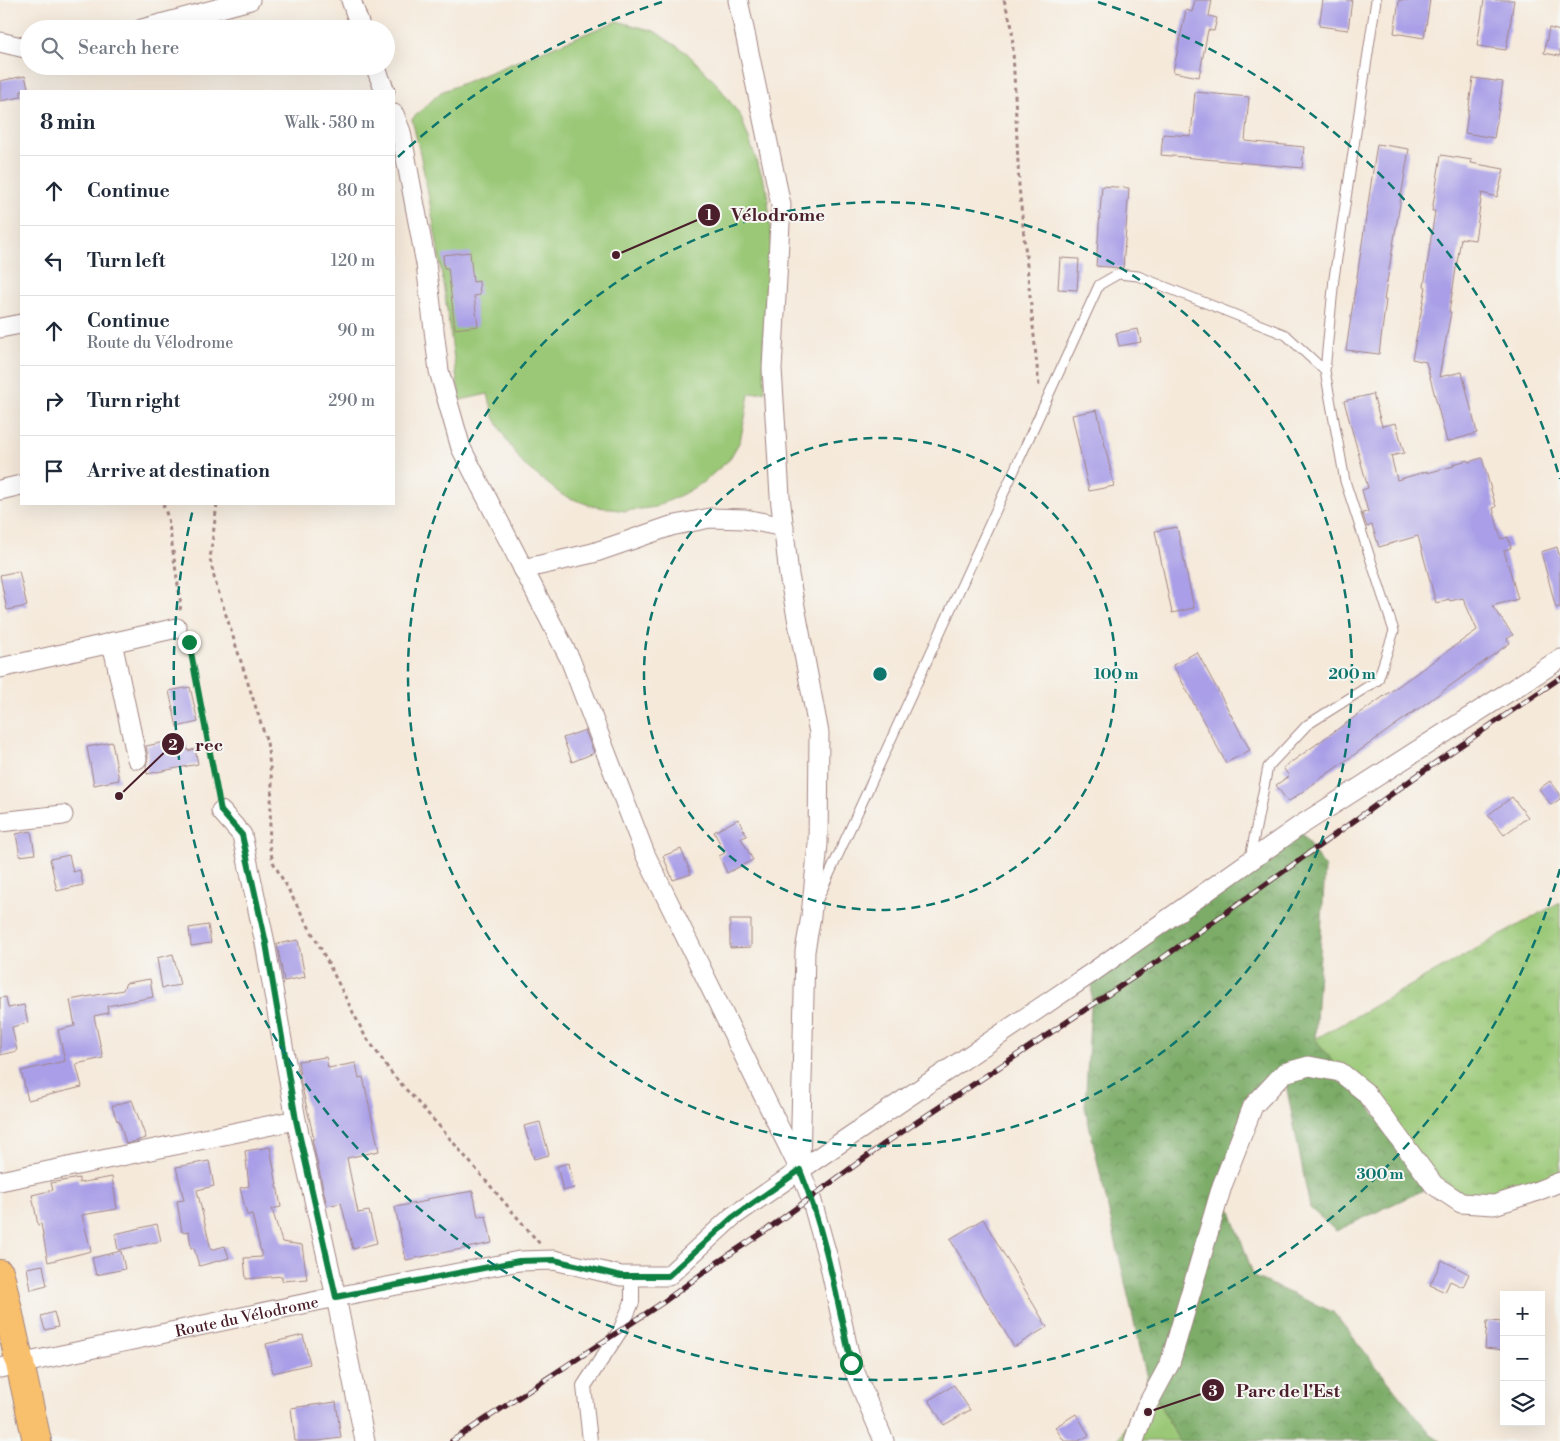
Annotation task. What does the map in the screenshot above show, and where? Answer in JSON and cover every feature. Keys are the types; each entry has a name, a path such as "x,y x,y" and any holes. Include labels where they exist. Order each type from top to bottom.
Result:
{"main road":[{"path":"0,1274 10,1366 37,1441"}],"street":[{"path":"176,20 250,0"},
{"path":"351,0 358,20"},
{"path":"738,0 781,204 772,370 789,575 819,733 818,844 811,916 804,951 800,1170"},
{"path":"0,42 20,47"},
{"path":"379,75 385,90"},
{"path":"395,117 401,132 426,264 439,371 461,448 570,659 645,854 800,1170 811,1198 829,1262 851,1363 884,1441"},
{"path":"0,328 20,324"},
{"path":"0,490 20,486"},
{"path":"523,569 593,553 671,526 710,518 745,519 784,527"},
{"path":"0,668 112,642 183,635"},
{"path":"112,642 137,759"},
{"name":"Route du Vélodrome","path":"10,1366 336,1297 519,1261 554,1260 621,1276 668,1276 732,1218 800,1170 1092,972 1298,827 1560,658"},
{"path":"221,811 242,835 266,943 296,1120 336,1297 365,1441"},
{"path":"0,822 63,815"},
{"path":"1134,1441 1145,1408 1170,1363 1222,1186 1253,1106 1284,1073 1309,1066 1340,1072 1365,1092 1434,1185 1460,1203 1494,1205 1560,1182"},
{"path":"0,1181 296,1120"},
{"path":"590,1441 584,1386 620,1331 632,1302 632,1276"}],"lane":[{"path":"1250,861 1268,767 1307,724 1378,680 1394,631 1345,481 1325,371 1334,278 1376,0"},
{"path":"811,916 1099,285 1118,274 1138,276 1286,334 1325,371"}],"path":[{"path":"1004,0 1012,27 1019,186 1042,412"},
{"path":"163,505 168,518 181,605 183,635 221,811"},
{"path":"217,505 210,559 215,581 267,742 272,783 269,844 273,862 321,949 364,1034 394,1076 554,1260"}],"green space":[{"path":"617,21 654,31 687,53 717,84 741,117 767,190 773,256 768,258 763,344 765,391 749,394 740,441 729,460 702,483 683,494 656,507 625,511 592,506 562,495 523,464 507,441 494,417 488,394 460,400 434,224 412,119 441,92"},
{"path":"1298,827 1325,868 1315,1039 1434,1185 1336,1231 1310,1208 1284,1074 1253,1106 1222,1186 1254,1277 1333,1312 1431,1435 1441,1441 1179,1441 1148,1383 1085,1107 1093,972"},
{"path":"1560,902 1560,1182 1461,1203 1340,1072 1315,1039"},
{"path":"1148,1383 1179,1441 1118,1441"}],"building":[{"path":"1195,0 1212,0 1209,16 1217,18 1214,31 1208,30 1199,77 1173,72 1186,10 1192,12"},
{"path":"1323,0 1352,0 1348,30 1319,26"},
{"path":"1399,0 1430,0 1424,38 1394,33"},
{"path":"1484,0 1514,0 1506,50 1477,46"},
{"path":"1549,28 1560,31 1560,56 1544,53"},
{"path":"25,76 29,90 20,90 20,97 0,101 0,81"},
{"path":"1473,78 1503,82 1494,138 1465,133"},
{"path":"1195,92 1249,97 1245,141 1304,147 1302,168 1161,155 1163,134 1191,136"},
{"path":"1377,144 1409,149 1384,300 1386,300 1379,354 1346,350"},
{"path":"1441,155 1472,160 1471,163 1504,169 1497,197 1482,193 1475,240 1461,238 1449,312 1451,312 1439,377 1462,372 1477,433 1447,442 1426,362 1412,359 1426,287 1424,286 1435,211 1432,211"},
{"path":"1102,186 1129,188 1123,268 1096,266"},
{"path":"470,252 473,282 479,281 480,295 474,296 478,326 455,329 448,268 444,268 443,255"},
{"path":"1060,258 1079,259 1077,290 1058,289"},
{"path":"1138,329 1141,342 1119,346 1116,333"},
{"path":"1373,394 1382,426 1396,423 1404,453 1391,456 1397,480 1427,471 1427,473 1454,466 1453,464 1468,460 1468,462 1482,458 1496,507 1493,508 1501,539 1508,537 1511,548 1504,550 1518,599 1492,606 1513,635 1507,639 1510,643 1288,802 1276,785 1289,776 1283,768 1477,630 1463,598 1450,601 1449,599 1436,603 1418,536 1379,547 1372,525 1367,527 1362,513 1368,512 1362,490 1368,488 1344,401"},
{"path":"1097,410 1114,486 1089,491 1072,415"},
{"path":"1177,527 1194,608 1172,613 1155,531"},
{"path":"1557,547 1560,558 1560,607 1556,608 1541,552"},
{"path":"19,571 27,606 7,610 0,575"},
{"path":"1197,652 1250,750 1226,763 1173,665"},
{"path":"190,687 198,722 177,727 169,691"},
{"path":"585,730 594,753 572,762 563,738"},
{"path":"185,738 188,751 195,749 198,764 147,774 148,757 146,746"},
{"path":"112,742 119,780 94,785 87,747"},
{"path":"1550,781 1560,794 1560,799 1551,805 1539,789"},
{"path":"1512,797 1528,817 1504,835 1488,815"},
{"path":"738,819 747,836 741,838 753,860 727,873 719,856 725,853 714,832"},
{"path":"31,831 35,854 20,856 16,834"},
{"path":"681,849 691,874 673,880 663,856"},
{"path":"69,855 73,872 80,870 83,885 57,891 50,859"},
{"path":"730,920 751,920 751,947 730,948"},
{"path":"208,925 211,943 191,946 189,928"},
{"path":"298,940 305,977 284,981 277,944"},
{"path":"173,954 180,985 162,988 157,958"},
{"path":"150,979 153,997 107,1006 108,1013 94,1016 103,1058 76,1064 82,1087 28,1100 21,1071 65,1061 58,1030 75,1026 70,1000 123,990 126,983"},
{"path":"6,997 8,1008 24,1005 28,1023 12,1027 17,1051 0,1055 0,998"},
{"path":"326,1057 328,1068 356,1063 359,1078 363,1077 379,1151 347,1158 358,1213 369,1211 377,1243 353,1249 341,1203 327,1206 301,1083 298,1061"},
{"path":"132,1100 146,1138 126,1144 119,1120 117,1121 112,1106"},
{"path":"540,1122 549,1155 534,1159 524,1126"},
{"path":"270,1147 281,1207 272,1209 282,1242 302,1245 307,1279 282,1281 282,1276 246,1279 244,1258 262,1257 252,1214 247,1215 240,1188 249,1186 245,1151"},
{"path":"209,1161 214,1186 197,1190 211,1250 225,1246 229,1258 199,1266 194,1248 191,1248 189,1231 182,1232 177,1201 184,1200 176,1167"},
{"path":"569,1163 574,1188 563,1191 557,1166"},
{"path":"112,1177 117,1209 82,1215 91,1251 48,1262 41,1224 38,1225 32,1195 53,1190 51,1183 79,1178 79,1183"},
{"path":"473,1191 478,1217 486,1216 492,1243 406,1260 395,1207 427,1201 426,1199"},
{"path":"983,1219 1047,1327 1014,1347 950,1239"},
{"path":"157,1224 161,1241 118,1250 115,1234"},
{"path":"121,1251 125,1269 96,1275 92,1258"},
{"path":"1442,1260 1469,1274 1463,1287 1450,1281 1445,1292 1430,1285"},
{"path":"43,1265 47,1286 31,1290 27,1268"},
{"path":"54,1312 58,1327 45,1330 41,1316"},
{"path":"1487,1321 1500,1322 1500,1350 1485,1348"},
{"path":"303,1335 310,1364 273,1373 266,1344"},
{"path":"954,1385 970,1410 944,1425 929,1400"},
{"path":"336,1402 341,1438 295,1441 291,1408"},
{"path":"1076,1414 1089,1435 1079,1441 1064,1441 1055,1427"}],"railway":[{"path":"452,1441 662,1303 884,1144 1164,957 1432,765 1560,678"}],"place":[{"name":"Vélodrome","path":"616,255"},
{"name":"rec","path":"119,796"},
{"name":"Parc de l'Est","path":"1148,1412"}],"route":[{"path":"189,642 221,811 242,835 266,943 296,1120 336,1297 519,1261 554,1260 621,1276 668,1276 732,1218 800,1170 811,1198 829,1262 851,1363"}]}
